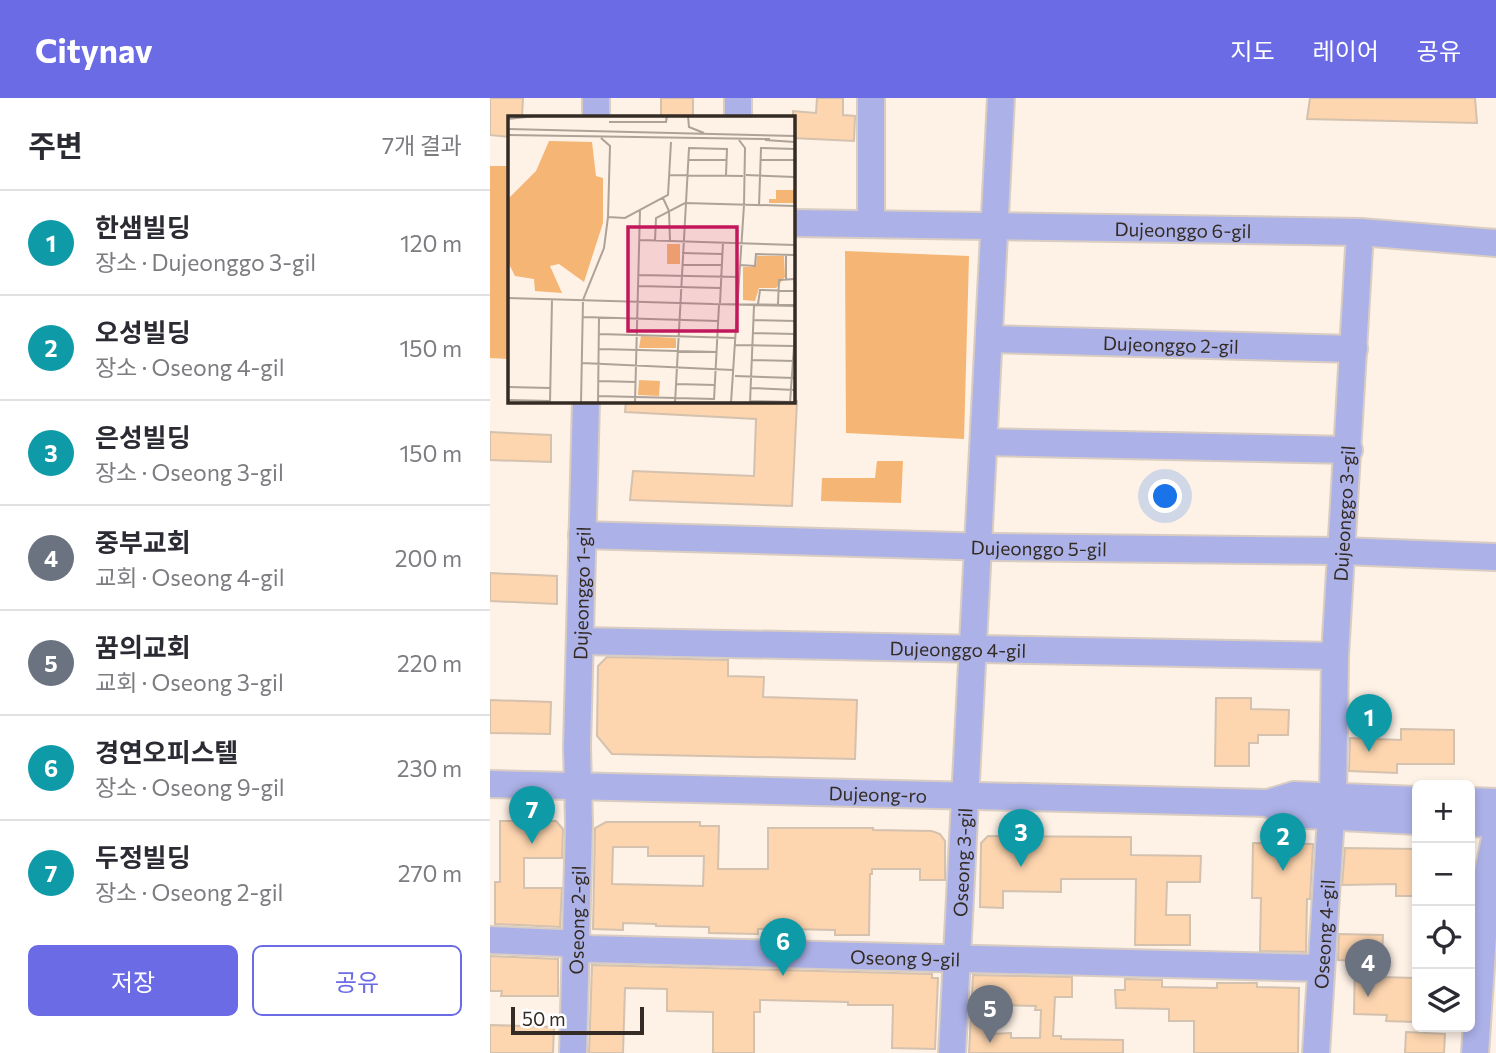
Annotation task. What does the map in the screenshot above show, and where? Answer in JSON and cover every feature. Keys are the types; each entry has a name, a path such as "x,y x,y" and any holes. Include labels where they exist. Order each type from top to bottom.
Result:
{"street":[{"path":"596,98 596,116"},
{"path":"738,98 738,116"},
{"path":"871,98 871,224"},
{"path":"967,797 993,225 1002,98"},
{"name":"Dujeonggo 6-gil","path":"794,223 1360,232 1496,243"},
{"name":"Dujeonggo 3-gil","path":"1332,806 1335,656 1360,232"},
{"name":"Dujeonggo 2-gil","path":"989,339 1354,349"},
{"name":"Dujeonggo 1-gil","path":"579,786 577,747 586,402"},
{"path":"985,442 1349,450"},
{"name":"Dujeonggo 5-gil","path":"582,535 979,546 1342,551 1496,557"},
{"name":"Dujeonggo 4-gil","path":"580,640 1335,656"},
{"name":"Dujeong-ro","path":"490,784 1268,803 1286,814 1332,806 1412,800"},
{"name":"Oseong 2-gil","path":"573,1053 579,786"},
{"name":"Oseong 3-gil","path":"952,1053 963,827 967,797"},
{"path":"1475,801 1496,802"},
{"name":"Dujeong-ro","path":"1332,806 1412,820"},
{"name":"Oseong 4-gil","path":"1316,1053 1332,806"},
{"path":"1475,823 1496,824"},
{"path":"1475,1053 1487,877 1496,834"},
{"name":"Oseong 9-gil","path":"490,940 562,943 576,947 1321,968"}],"shaded area":[{"path":"490,166 508,166 508,359 490,358"},
{"path":"845,251 969,256 964,439 846,433"},
{"path":"877,461 903,461 901,503 821,501 822,478 875,478"}],"building":[{"path":"490,98 523,98 522,116 508,116 508,137 490,135"},
{"path":"661,98 693,98 693,116 661,116"},
{"path":"817,98 843,98 843,115 855,116 854,141 794,138 793,111 816,113"},
{"path":"1310,98 1475,98 1477,123 1307,119"},
{"path":"797,401 792,506 630,500 633,471 754,476 756,419 625,412 626,402"},
{"path":"490,432 551,435 551,462 490,460"},
{"path":"490,573 557,576 557,604 490,601"},
{"path":"607,657 728,660 728,676 764,677 763,697 857,700 855,759 612,754 597,736 598,666"},
{"path":"1216,698 1251,698 1251,709 1289,710 1288,735 1258,735 1258,743 1249,743 1249,766 1215,766"},
{"path":"490,700 551,702 550,734 490,733"},
{"path":"1401,729 1454,730 1454,764 1397,764 1397,773 1349,771 1350,738 1401,740"},
{"path":"500,821 556,821 563,829 562,858 524,858 524,888 562,888 560,927 495,924 495,882 500,882"},
{"path":"606,822 700,822 700,826 719,826 718,869 768,869 768,828 932,831 940,834 945,841 945,880 920,880 920,869 872,869 869,935 835,935 835,930 785,929 758,929 758,934 709,933 709,927 623,923 623,930 593,929 595,828","holes":["613,847 648,847 648,856 704,856 703,886 612,884"]},
{"path":"988,836 1131,837 1131,855 1201,856 1200,882 1167,882 1166,915 1190,915 1190,945 1135,945 1136,879 1061,879 1061,892 1003,891 1003,908 980,907 981,843"},
{"path":"1253,843 1313,844 1310,899 1307,899 1306,952 1260,951 1261,898 1252,898"},
{"path":"1345,848 1412,849 1412,896 1396,896 1396,884 1342,885"},
{"path":"1339,934 1383,935 1381,977 1412,978 1412,1022 1386,1021 1387,1015 1354,1014 1355,961 1338,960"},
{"path":"490,956 558,959 558,996 501,996 502,991 490,991"},
{"path":"592,965 932,974 932,978 938,978 935,1049 892,1048 893,1005 760,1000 760,1012 754,1012 754,1053 713,1053 713,1012 667,1011 667,989 625,988 623,1053 589,1053"},
{"path":"973,975 1072,977 1072,997 1055,997 1053,1036 1061,1036 1061,1039 1123,1040 1123,1053 969,1053","holes":["991,1005 1036,1006 1035,1010 1041,1010 1040,1038 1011,1038 1011,1033 990,1034"]},
{"path":"1125,979 1162,980 1162,987 1217,988 1217,983 1257,983 1257,987 1299,988 1298,1053 1194,1053 1194,1021 1169,1021 1169,1009 1116,1008 1115,990 1125,990"},
{"path":"490,1025 554,1027 553,1053 490,1053"},
{"path":"1406,1032 1445,1034 1444,1053 1405,1053"}],"place":[{"name":"한샘빌딩","path":"1369,752"},
{"name":"두정빌딩","path":"532,844"},
{"name":"은성빌딩","path":"1021,867"},
{"name":"오성빌딩","path":"1283,871"},
{"name":"경연오피스텔","path":"783,976"},
{"name":"중부교회","path":"1368,997"},
{"name":"꿈의교회","path":"990,1043"}]}
